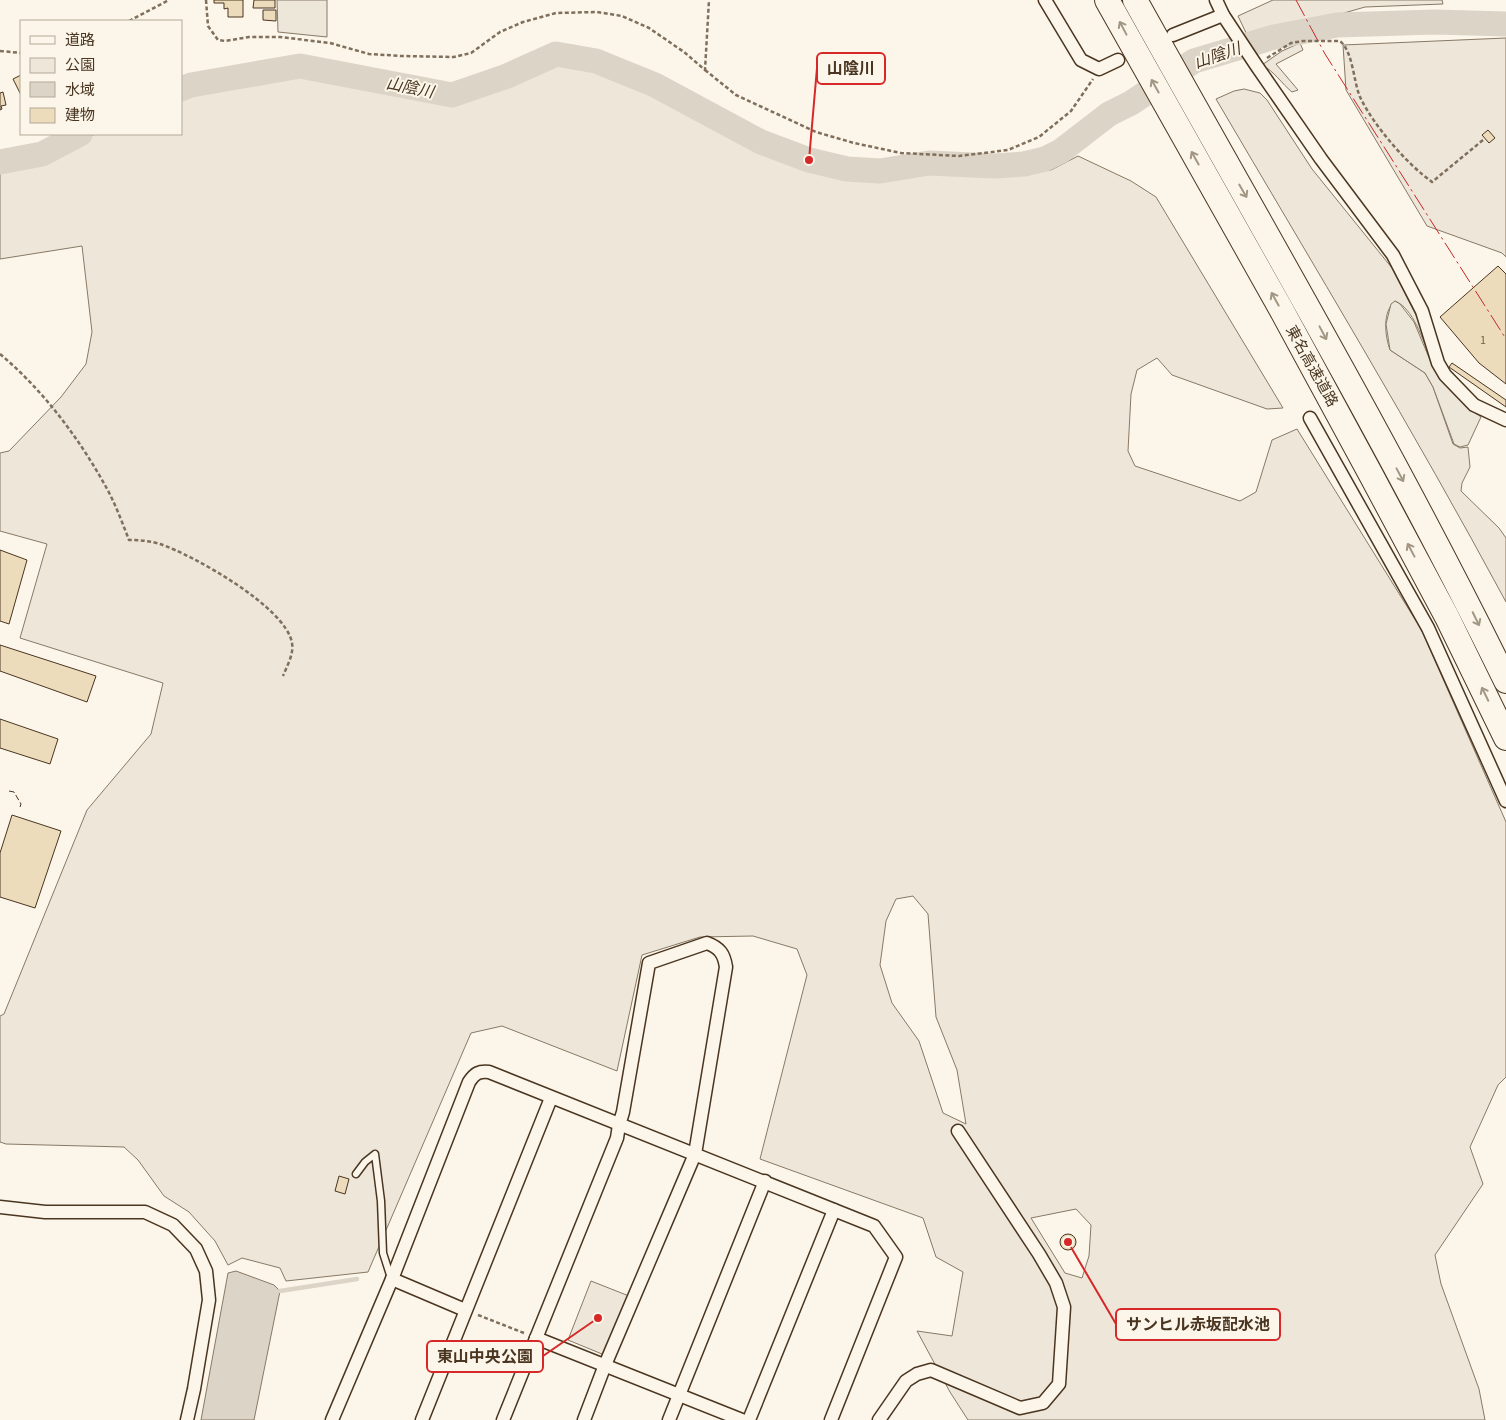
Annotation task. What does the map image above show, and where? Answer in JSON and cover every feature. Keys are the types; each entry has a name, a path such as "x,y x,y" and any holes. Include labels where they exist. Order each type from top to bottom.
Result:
{"highway":[{"name":"東名高速道路","path":"1107,0 1128,58 1172,116 1281,309 1447,617 1506,738"},
{"name":"東名高速道路","path":"1135,0 1167,41 1193,103 1314,316 1469,606 1506,681"}],"street":[{"path":"1045,0 1081,60 1099,69 1128,58"},
{"path":"1216,0 1253,62 1321,159 1393,255 1422,311 1438,363 1445,375 1474,404 1506,420"},
{"path":"1167,41 1226,19"},
{"path":"1310,418 1428,628 1506,800"},
{"path":"503,1420 617,1138 649,963 707,943 716,946 721,951 726,967 695,1154 605,1365 584,1420"},
{"path":"332,1420 392,1279 469,1082 474,1074 482,1071 490,1072 874,1226 896,1257 831,1420"},
{"path":"422,1420 551,1098"},
{"path":"879,1420 906,1381 917,1374 931,1370 1020,1408 1043,1403 1059,1384 1064,1307 1056,1282 958,1131"},
{"path":"669,1420 765,1181"},
{"path":"0,1207 45,1212 145,1212 173,1225 196,1248 206,1271 209,1300 187,1420"},
{"path":"749,1420 834,1210"},
{"path":"392,1279 465,1310"},
{"path":"536,1338 742,1420"}],"lane":[{"path":"356,1174 365,1162 375,1154 381,1201 383,1253 392,1279"}],"path":[{"path":"131,20 169,0"},
{"path":"206,0 208,26 218,40 280,36 330,42 369,54 401,56 454,57 472,53 500,32 523,22 556,13 597,12 622,16 649,28 684,52 736,95 816,132 854,143 901,152 958,156 1008,150 1039,137 1071,111 1099,69"},
{"path":"705,70 708,0"},
{"path":"1253,62 1291,44 1303,41 1340,41 1347,51 1361,98 1368,109 1387,138 1417,172 1432,182 1483,140"},
{"path":"0,51 20,53"},
{"path":"0,354 14,365 38,391 78,442 107,488 129,540 161,544 225,576 262,603 287,629 292,643 292,652 283,676"},
{"path":"465,1310 536,1338"}],"green space":[{"path":"1273,0 1442,0 1443,4 1365,7 1344,13 1332,21 1305,24 1268,36 1249,39 1238,16"},
{"path":"1506,38 1506,257 1502,253 1427,226 1346,90 1343,45"},
{"path":"1300,43 1303,50 1276,64 1298,90 1292,92 1271,71 1262,65 1282,51"},
{"path":"561,60 606,72 656,94 755,148 817,172 878,180 928,172 985,169 1051,170 1078,156 1131,181 1156,197 1283,408 1267,409 1172,375 1157,358 1137,370 1131,394 1128,451 1135,466 1240,501 1256,492 1272,440 1297,429 1421,629 1506,822 1506,1077 1498,1085 1470,1147 1483,1184 1435,1255 1441,1284 1479,1389 1485,1420 968,1420 950,1392 917,1331 952,1336 963,1272 936,1257 923,1218 760,1159 807,975 797,949 753,936 700,937 642,955 617,1071 502,1026 471,1033 368,1272 286,1281 280,1268 242,1258 228,1265 215,1241 189,1212 164,1196 138,1160 124,1147 6,1144 0,1142 0,1016 4,1014 87,810 151,734 163,683 20,638 47,544 0,531 0,453 9,451 61,397 86,364 92,332 82,246 0,259 0,173 37,161 93,135 182,135 182,99 197,92 306,74 420,94 468,98","holes":["913,896 928,914 936,1017 957,1070 966,1124 943,1113 919,1041 892,1003 880,965 886,921 896,899","1076,1209 1091,1225 1089,1256 1082,1278 1065,1273 1031,1218"]},
{"path":"1244,89 1260,93 1267,100 1312,169 1392,268 1420,323 1430,358 1412,317 1407,310 1395,301 1388,311 1386,318 1386,331 1390,350 1425,373 1433,387 1453,444 1460,448 1468,447 1470,467 1462,483 1461,491 1499,528 1506,538 1506,602 1400,412 1216,99"},
{"path":"591,1281 629,1296 607,1352 602,1354 568,1340"}],"shaded area":[{"path":"277,0 327,0 327,37 278,32"},
{"path":"1395,301 1400,304 1414,322 1433,367 1471,410 1481,417 1468,445 1460,447 1454,444 1433,387 1425,373 1390,350 1386,324 1391,304"}],"water":[{"path":"236,1271 274,1285 280,1291 254,1420 201,1420 228,1273"}],"building":[{"path":"214,0 243,0 243,17 228,17 228,8 224,9 224,3 214,3"},
{"path":"254,0 275,0 275,8 253,8"},
{"path":"263,10 276,10 276,21 263,20"},
{"path":"20,76 20,93 13,79"},
{"path":"3,92 6,105 1,106 2,109 0,110 0,93"},
{"path":"1488,130 1495,138 1489,143 1482,135"},
{"path":"1498,266 1506,274 1506,384 1479,363 1440,317"},
{"path":"1452,363 1506,400 1506,407 1449,367"},
{"path":"0,550 27,560 9,624 0,621"},
{"path":"0,645 96,676 87,702 0,671"},
{"path":"0,719 58,739 50,764 0,748"},
{"path":"12,815 61,831 35,908 0,897 0,853"},
{"path":"339,1176 349,1179 345,1194 335,1191"},
{"path":"1068,1234 1076,1242 1068,1250 1060,1242"}],"waterway":[{"name":"山陰川","path":"182,89 191,85 300,66 452,95 507,76 556,54 596,61 655,85 761,142 809,160 847,169 880,171 929,163 995,166 1024,164 1045,159 1061,151 1109,114 1131,103 1194,61 1274,37 1337,25 1435,22 1506,24"},
{"name":"山陰川","path":"0,162 42,154 78,135"},
{"path":"280,1291 357,1279"}],"fence":[{"path":"9,791 14,792 21,804 20,807"}],"power":[{"path":"1296,0 1325,54 1506,339"}],"place":[{"name":"山陰川","path":"809,160"},
{"name":"サンヒル赤坂配水池","path":"1068,1242"},
{"name":"東山中央公園","path":"598,1318"}]}
